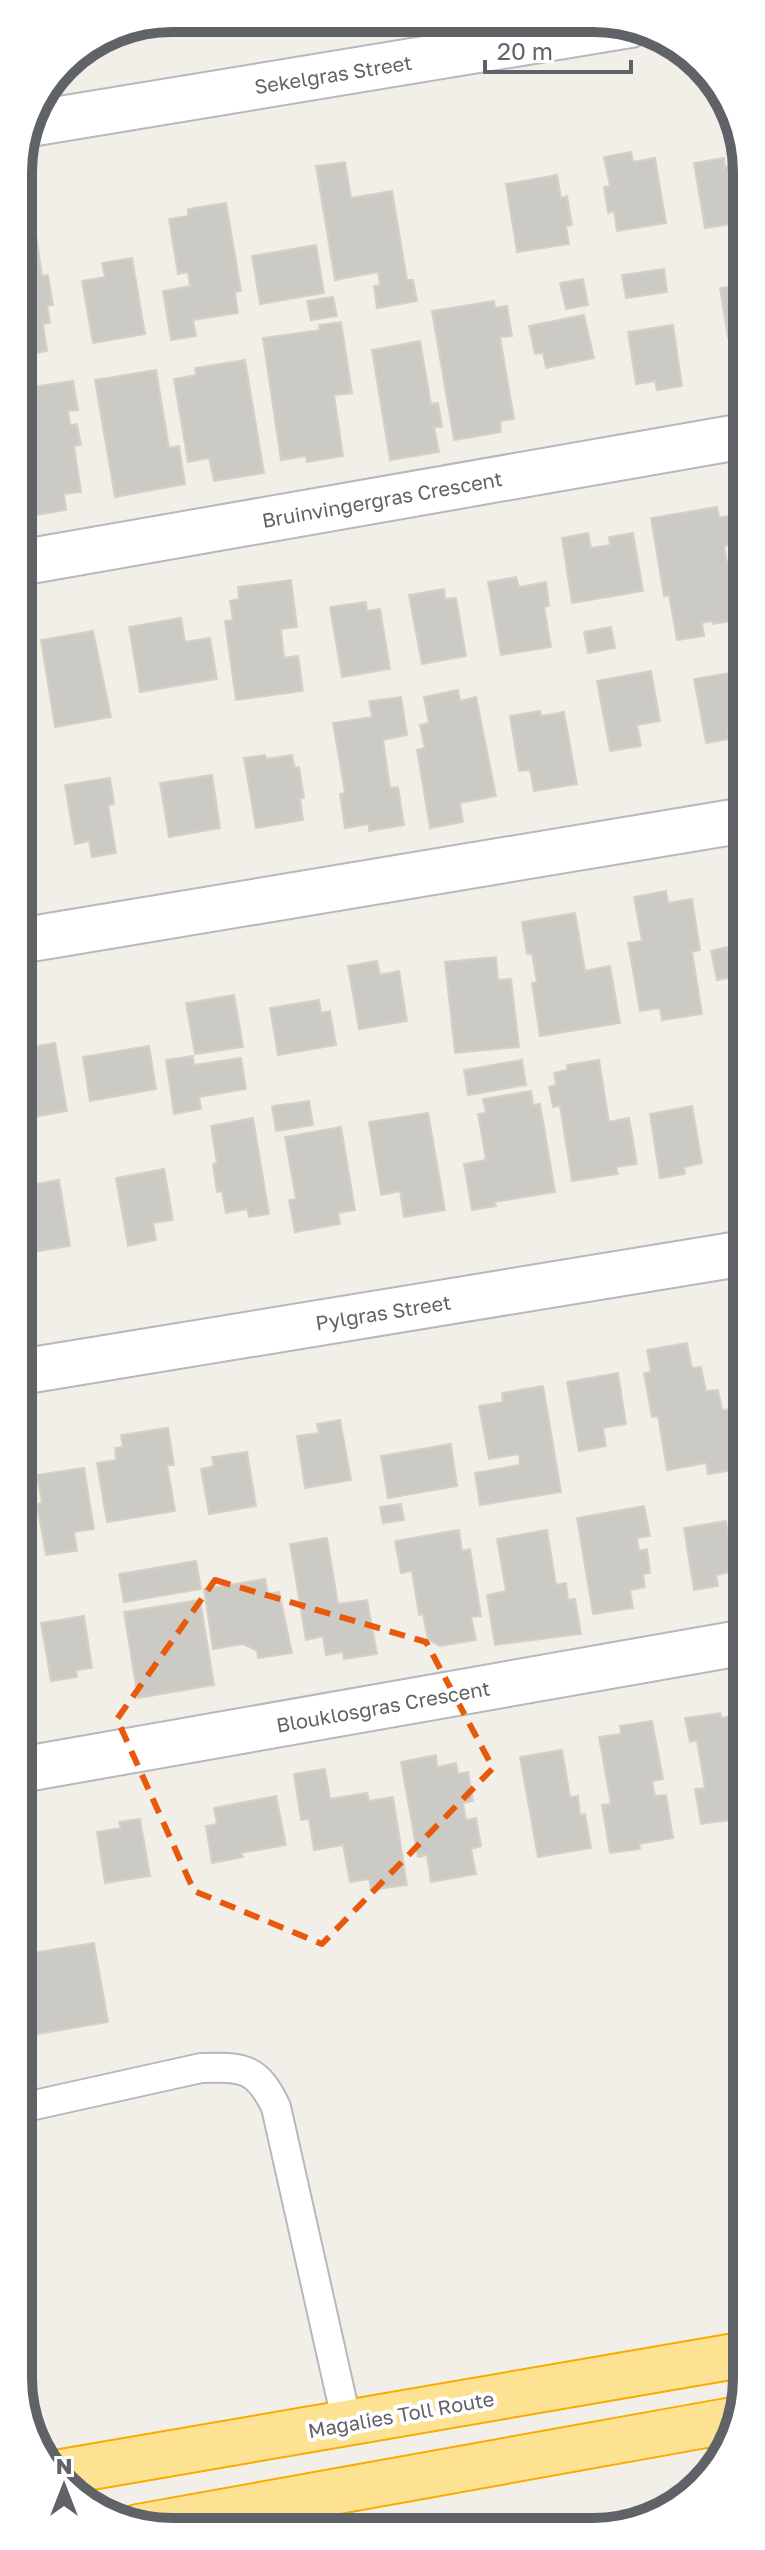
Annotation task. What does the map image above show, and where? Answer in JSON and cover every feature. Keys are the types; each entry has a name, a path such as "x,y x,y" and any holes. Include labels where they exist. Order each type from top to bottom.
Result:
{"highway":[{"name":"Magalies Toll Route","path":"68,2471 733,2356"},
{"path":"188,2518 725,2421"}],"street":[{"name":"Sekelgras Street","path":"42,122 542,32"},
{"name":"Bruinvingergras Crescent","path":"32,561 733,438"},
{"path":"32,939 733,822"},
{"name":"Pylgras Street","path":"32,1370 733,1255"},
{"name":"Blouklosgras Crescent","path":"32,1768 733,1644"}],"lane":[{"path":"32,2106 201,2068 228,2067 249,2072 265,2084 276,2107 347,2423"}],"highlighted area":[{"path":"215,1580 426,1642 493,1768 322,1944 194,1891 117,1719"}],"building":[{"path":"631,152 633,162 655,158 666,223 617,231 614,211 608,213 604,187 610,186 604,157"},
{"path":"724,158 725,167 733,166 733,224 705,228 694,163"},
{"path":"345,162 351,198 392,191 407,280 413,280 417,301 377,308 374,286 380,285 378,272 335,280 316,166"},
{"path":"557,175 561,198 567,196 572,225 566,226 569,244 517,252 506,184"},
{"path":"226,203 241,291 235,292 238,313 193,320 196,336 171,340 163,291 190,286 188,272 178,274 169,219 188,216 188,209"},
{"path":"32,235 36,235 42,276 48,275 53,305 47,306 50,323 43,324 47,351 32,354"},
{"path":"316,245 324,293 260,304 252,256"},
{"path":"132,258 145,334 93,343 82,281 105,277 102,263"},
{"path":"664,269 667,292 626,298 622,275"},
{"path":"583,279 588,305 566,309 560,283"},
{"path":"733,286 733,337 728,338 720,288"},
{"path":"333,297 337,316 311,320 307,301"},
{"path":"494,301 495,308 507,306 512,336 500,337 514,419 500,421 501,432 454,440 432,311"},
{"path":"584,315 594,358 546,368 543,353 535,354 529,326"},
{"path":"341,322 352,393 334,395 343,456 307,462 306,456 281,460 263,338 320,330 319,325"},
{"path":"673,325 682,386 657,390 655,381 636,384 628,332"},
{"path":"420,341 431,404 438,403 442,427 434,427 439,452 390,460 372,350"},
{"path":"245,360 264,473 214,481 209,458 188,462 174,379 196,375 195,368"},
{"path":"156,370 169,448 179,446 185,484 115,497 95,380"},
{"path":"73,381 78,410 68,411 70,425 77,424 81,445 74,446 81,492 64,494 66,510 32,516 32,481 36,480 32,458 32,387"},
{"path":"717,507 719,517 730,516 733,544 724,546 727,562 733,560 733,621 702,623 704,636 677,640 669,595 664,596 651,518"},
{"path":"588,533 591,548 610,545 609,537 633,533 643,591 572,603 562,538"},
{"path":"516,577 519,587 546,582 549,606 544,607 551,647 501,655 488,582"},
{"path":"291,580 297,627 281,629 284,658 298,656 303,691 236,700 225,621 233,620 230,601 239,599 238,587"},
{"path":"444,589 445,599 456,598 466,656 422,664 409,595"},
{"path":"366,602 367,611 380,609 390,669 342,677 330,607"},
{"path":"181,618 185,642 210,638 217,679 140,692 129,627"},
{"path":"611,627 615,648 588,653 584,632"},
{"path":"93,631 111,717 55,727 41,640"},
{"path":"651,671 660,721 637,725 641,746 610,751 597,681"},
{"path":"733,672 733,729 727,730 729,739 706,743 694,679"},
{"path":"458,690 460,701 476,697 496,796 460,803 463,822 430,828 417,750 425,748 420,725 429,723 424,697"},
{"path":"401,697 407,735 383,740 390,788 398,787 404,825 369,831 369,824 345,828 340,794 345,793 333,723 372,717 369,701"},
{"path":"540,711 541,716 564,712 577,784 534,791 530,770 519,771 510,716"},
{"path":"265,755 266,759 292,755 295,768 299,767 304,798 300,798 303,820 256,828 244,758"},
{"path":"212,775 220,828 169,837 160,783"},
{"path":"110,778 114,804 108,805 116,853 92,857 89,841 75,844 65,785"},
{"path":"666,891 668,903 692,899 700,950 692,952 702,1014 662,1020 660,1008 640,1011 628,943 642,941 634,897"},
{"path":"575,913 585,971 610,966 620,1023 540,1036 532,983 537,982 532,954 527,954 522,922"},
{"path":"727,947 733,977 717,980 711,951"},
{"path":"496,957 498,980 511,979 519,1047 455,1053 445,962"},
{"path":"377,961 380,975 399,971 407,1021 359,1029 348,966"},
{"path":"234,995 243,1047 195,1054 186,1003"},
{"path":"319,1000 321,1013 330,1011 336,1045 278,1055 270,1008"},
{"path":"55,1043 67,1111 33,1117 32,1047"},
{"path":"149,1046 156,1089 90,1101 83,1057"},
{"path":"193,1056 194,1065 241,1058 246,1089 199,1097 201,1109 174,1114 166,1060"},
{"path":"522,1060 526,1085 468,1095 464,1070"},
{"path":"599,1060 609,1122 629,1118 637,1164 616,1167 618,1174 572,1181 560,1106 553,1107 549,1087 556,1085 554,1073 567,1070 567,1065"},
{"path":"531,1091 533,1105 540,1104 555,1192 495,1202 496,1206 472,1210 464,1164 486,1160 478,1114 486,1113 483,1099"},
{"path":"309,1101 313,1125 276,1131 272,1106"},
{"path":"692,1106 702,1163 684,1167 685,1174 660,1178 650,1114"},
{"path":"428,1113 445,1210 404,1217 400,1191 381,1195 369,1122"},
{"path":"253,1118 269,1214 249,1217 247,1209 226,1213 222,1191 217,1192 213,1164 217,1163 211,1126"},
{"path":"341,1127 355,1210 338,1213 340,1224 295,1232 289,1200 296,1199 285,1137"},
{"path":"164,1169 173,1220 153,1223 156,1240 128,1246 116,1178"},
{"path":"59,1180 70,1246 32,1252 32,1185"},
{"path":"687,1343 692,1368 701,1367 706,1391 718,1390 722,1410 733,1409 733,1470 708,1474 706,1463 667,1470 658,1416 652,1417 644,1373 651,1372 647,1350"},
{"path":"618,1373 626,1424 603,1428 606,1446 579,1451 567,1382"},
{"path":"543,1386 561,1492 480,1505 475,1473 520,1465 519,1454 489,1459 479,1406 503,1402 502,1393"},
{"path":"340,1420 351,1480 305,1488 297,1436 319,1433 317,1424"},
{"path":"168,1428 174,1465 167,1465 175,1511 107,1522 97,1463 116,1460 115,1448 123,1447 121,1435"},
{"path":"451,1444 457,1486 388,1498 381,1456"},
{"path":"247,1452 256,1506 209,1514 201,1469 214,1466 212,1457"},
{"path":"84,1468 94,1529 74,1532 77,1551 46,1555 37,1504 42,1503 37,1475"},
{"path":"401,1504 404,1520 383,1523 380,1507"},
{"path":"644,1506 650,1536 637,1538 639,1551 647,1549 650,1573 643,1574 645,1587 630,1590 633,1608 593,1614 577,1518"},
{"path":"726,1521 733,1571 716,1575 718,1586 694,1590 684,1528"},
{"path":"459,1530 462,1551 470,1549 481,1616 471,1617 476,1640 440,1646 428,1639 423,1614 419,1615 412,1571 401,1573 395,1541"},
{"path":"547,1530 556,1585 566,1583 568,1600 575,1599 581,1634 495,1645 487,1595 506,1591 497,1539"},
{"path":"327,1538 338,1604 367,1600 377,1654 344,1659 343,1652 326,1655 323,1636 306,1640 290,1544"},
{"path":"196,1561 201,1589 124,1602 119,1574"},
{"path":"265,1579 268,1594 279,1592 292,1653 258,1658 257,1651 243,1644 213,1649 204,1589"},
{"path":"200,1600 214,1685 138,1698 124,1612"},
{"path":"84,1616 92,1668 76,1670 77,1677 51,1681 41,1623"},
{"path":"720,1713 721,1718 733,1716 733,1825 731,1820 701,1824 695,1789 705,1788 697,1740 690,1742 685,1718"},
{"path":"652,1721 663,1779 652,1781 655,1796 666,1795 673,1838 639,1844 640,1849 610,1853 602,1805 611,1804 599,1737 621,1734 620,1726"},
{"path":"562,1750 570,1797 578,1796 580,1815 585,1814 591,1848 538,1857 520,1757"},
{"path":"436,1755 437,1767 456,1763 458,1774 468,1772 473,1801 463,1803 466,1820 476,1818 481,1846 471,1849 476,1874 431,1882 427,1855 418,1857 401,1762"},
{"path":"325,1769 330,1799 367,1793 369,1801 393,1797 407,1885 371,1890 369,1879 350,1882 343,1845 314,1850 309,1819 301,1820 294,1774"},
{"path":"276,1796 286,1845 241,1853 243,1857 212,1863 206,1826 217,1824 214,1808"},
{"path":"140,1819 150,1876 105,1883 97,1832 121,1828 119,1822"},
{"path":"94,1943 108,2022 32,2035 32,1953"}]}
